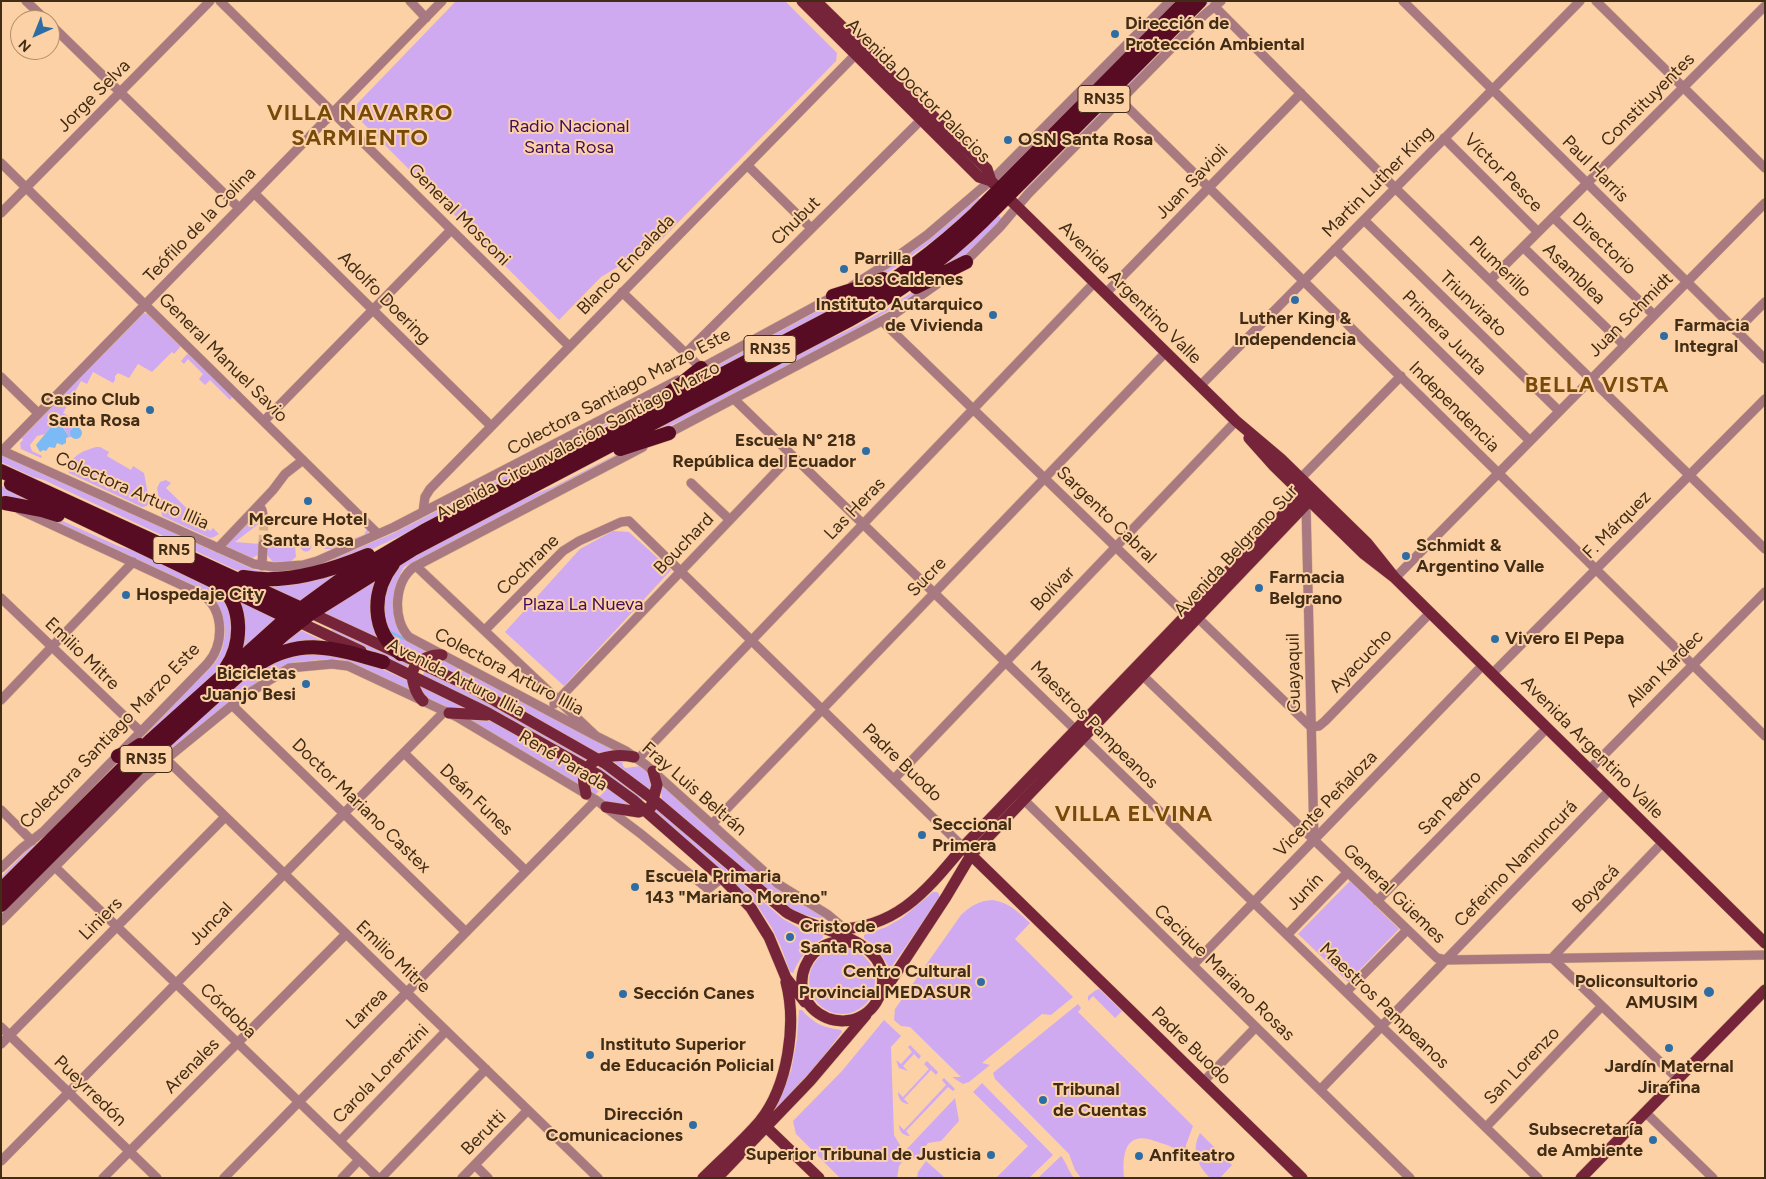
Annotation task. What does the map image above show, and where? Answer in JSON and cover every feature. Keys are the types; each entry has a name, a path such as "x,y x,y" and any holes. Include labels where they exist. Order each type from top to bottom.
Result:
{"highway":[{"name":"Avenida Circunvalación Santiago Marzo","path":"1,890 128,763 283,635 300,615 398,558 517,494 871,308 915,279 961,242 1004,193 1186,1"},
{"name":"Avenida Circunvalación Santiago Marzo","path":"1,905 154,752 193,709 209,688 350,574 424,531 861,301 920,261 1004,193 1200,1"},
{"path":"833,296 868,286 885,278 976,214"},
{"path":"800,346 845,330 919,284 966,262"},
{"path":"550,465 586,440 664,397 700,368"},
{"path":"517,494 552,484 628,445 669,433"},
{"path":"1,467 23,480"},
{"name":"Avenida Arturo Illia","path":"1,471 300,615"},
{"name":"Avenida Arturo Illia","path":"1,479 157,554 209,572"},
{"path":"3,502 52,513 113,541 157,554"},
{"path":"209,572 259,579 304,576 341,566 424,531"},
{"path":"398,558 383,579 378,593 377,607 378,621 383,634 391,646 401,654"},
{"path":"209,572 218,585 228,594 235,611 238,630 237,644 231,660 226,670 209,688"},
{"path":"118,756 136,747 274,655 287,650 321,647 341,650 384,662"}],"main road":[{"name":"Avenida Doctor Palacios","path":"802,1 859,51 925,116 979,177 1004,193"},
{"name":"Avenida Doctor Palacios","path":"816,1 859,51"},
{"name":"Avenida Argentino Valle","path":"1004,193 1236,421 1264,456 1297,482 1308,498 1364,554 1395,578 1765,943"},
{"name":"Avenida Belgrano Sur","path":"1139,672 1186,615 1308,498"},
{"name":"Avenida Belgrano Sur","path":"827,944 845,932 888,918 911,904 967,851 1139,672 1198,618 1308,498"},
{"name":"Avenida Arturo Illia","path":"300,615 401,654 476,690 598,759 629,780 786,912 806,923 845,932 876,959 881,971 882,984 874,1005 856,1019 844,1021 831,1020 814,1010 796,992 784,973 773,944 761,922 745,902 722,878 646,810 587,768 497,717 384,662 300,615"},
{"path":"423,701 417,694 412,676 413,668 419,662 433,655 442,655"},
{"path":"447,712 497,717"},
{"path":"591,797 584,777 587,768 598,759 622,755 636,758"},
{"path":"606,807 636,812 652,807 657,783 653,771"},
{"name":"Avenida Belgrano Sur","path":"763,1124 822,1068 874,1005 946,897 967,851"},
{"name":"Padre Buodo","path":"967,851 1302,1178"},
{"path":"791,1012 804,967 811,956 827,944 840,941 860,945"},
{"path":"804,967 802,987 806,999 814,1010"},
{"path":"717,1178 763,1124 786,1061 791,1035 791,1012 784,973"},
{"path":"1581,1178 1765,990"},
{"path":"703,1178 763,1124"},
{"path":"763,1124 819,1178"}],"street":[{"path":"26,1 35,10"},
{"name":"Jorge Selva","path":"1,213 210,1"},
{"name":"General Mosconi","path":"220,1 569,346"},
{"path":"410,1 426,18"},
{"name":"Teófilo de la Colina","path":"2,450 442,1"},
{"name":"Colectora Santiago Marzo Este","path":"407,636 398,613 398,603 402,580 408,571 882,321 931,290 966,262 1004,193 1170,1"},
{"name":"Paul Harris","path":"1403,1 1765,359"},
{"name":"Martin Luther King","path":"1200,386 1580,1"},
{"path":"1596,1 1765,168"},
{"name":"Colectora Santiago Marzo Este","path":"250,562 274,567 308,564 378,534 700,368 875,272 953,215 1004,193 1121,101 1217,4"},
{"name":"Plumerillo","path":"1217,4 1301,93 1396,188 1765,549"},
{"name":"Constituyentes","path":"1490,280 1765,6"},
{"path":"60,34 239,208"},
{"name":"Blanco Encalada","path":"423,512 425,496 430,489 859,51"},
{"name":"Juan Savioli","path":"1106,293 1301,93"},
{"name":"Independencia","path":"1121,101 1765,736"},
{"name":"Chubut","path":"686,354 925,116"},
{"name":"Víctor Pesce","path":"1444,138 1538,232"},
{"name":"General Manuel Savio","path":"1,163 378,534"},
{"path":"747,165 811,228"},
{"name":"Adolfo Doering","path":"254,193 491,426"},
{"name":"Juan Schmidt","path":"1395,578 1765,203"},
{"name":"Directorio","path":"1553,217 1654,315"},
{"name":"Triunvirato","path":"1364,220 1559,411"},
{"path":"264,421 451,230"},
{"name":"Asamblea","path":"1523,247 1624,345"},
{"name":"Primera Junta","path":"1335,249 1530,441"},
{"name":"Las Heras","path":"636,758 864,524 1095,282"},
{"path":"622,292 700,368"},
{"path":"1736,331 1765,302"},
{"name":"Sargento Cabral","path":"882,321 1186,615"},
{"name":"Sucre","path":"712,824 1166,352"},
{"path":"1297,482 1401,376"},
{"path":"1,377 38,414"},
{"name":"Maestros Pampeanos","path":"734,399 1538,1178"},
{"name":"F. Márquez","path":"1488,669 1596,569 1765,399"},
{"name":"Bolívar","path":"894,779 1236,421"},
{"name":"Colectora Arturo Illia","path":"2,450 250,562"},
{"name":"Bouchard","path":"548,710 792,455"},
{"path":"218,548 273,490 292,475 303,460"},
{"path":"691,482 730,520"},
{"name":"Guayaquil","path":"1308,498 1314,840"},
{"path":"1,700 133,562 3,502"},
{"path":"259,505 264,520"},
{"name":"Padre Buodo","path":"627,520 967,851"},
{"name":"Cochrane","path":"485,630 563,551 579,541 627,520"},
{"path":"262,566 263,544"},
{"name":"Colectora Santiago Marzo Este","path":"1,868 44,831 207,664 216,651 219,637 218,616 211,602 199,593 133,562"},
{"name":"Fray Luis Beltrán","path":"416,566 596,736 636,758 653,771 778,884 828,914 845,932"},
{"name":"Allan Kardec","path":"1589,770 1765,592"},
{"name":"Emilio Mitre","path":"1,598 141,732"},
{"name":"Ayacucho","path":"1311,727 1318,726 1325,720 1430,613"},
{"path":"1186,615 1198,618 1311,727"},
{"name":"Colectora Arturo Illia","path":"407,636 596,736"},
{"name":"René Parada","path":"232,705 285,670 296,666 342,665 447,712 591,797 708,889 722,878"},
{"name":"Vicente Peñaloza","path":"1193,965 1314,840 1488,669"},
{"name":"General Güemes","path":"1139,672 1406,930 1439,959 1765,955"},
{"path":"1,921 136,785 232,705"},
{"name":"Doctor Mariano Castex","path":"232,705 466,932"},
{"name":"Juncal","path":"1,1161 344,813 447,712"},
{"name":"San Pedro","path":"1377,901 1547,728"},
{"name":"Deán Funes","path":"404,753 526,871"},
{"name":"Emilio Mitre","path":"166,759 528,1110 593,1176"},
{"name":"Ceferino Namuncurá","path":"1320,1090 1610,790"},
{"name":"Cacique Mariano Rosas","path":"1020,796 1410,1178"},
{"name":"Larrea","path":"224,1178 526,871 591,797"},
{"path":"1,810 32,840"},
{"name":"Liniers","path":"1,1044 225,816"},
{"name":"Boyacá","path":"1552,958 1663,842"},
{"name":"Córdoba","path":"55,867 359,1160 380,1178"},
{"name":"Junín","path":"1287,935 1347,872"},
{"path":"1346,992 1406,930"},
{"name":"Arenales","path":"104,1178 346,934"},
{"path":"1552,958 1678,1079"},
{"name":"San Lorenzo","path":"1486,1127 1602,1006"},
{"name":"Pueyrredón","path":"1,1027 157,1178"},
{"path":"1203,1082 1256,1027"},
{"name":"Carola Lorenzini","path":"340,1141 446,1031"},
{"path":"380,1178 486,1069"},
{"name":"Berutti","path":"462,1178 528,1110"},
{"path":"1645,1112 1709,1176"},
{"path":"342,1178 359,1160"},
{"path":"475,1165 488,1178"}],"green space":[{"name":"Radio Nacional Santa Rosa","path":"456,1 785,1 837,53 836,61 660,241 601,277 559,320 354,114 354,107"},
{"path":"1206,1 1211,1 1085,132 1027,189 1024,189"},
{"path":"978,198 981,199 961,221 887,273 873,278 926,242"},
{"path":"998,215 1001,221 967,255 928,274"},
{"path":"933,282 830,344 736,394 688,418 639,437 817,344 859,325"},
{"path":"871,289 675,392 707,371 832,303"},
{"path":"143,313 149,314 181,346 174,354 172,352 152,372 138,364 129,378 118,373 113,383 93,372 87,384 81,381 63,413 80,422 71,429 71,437 69,437 64,428 55,422 45,434 37,436 30,445 32,451 42,456 41,458 21,449 20,443 23,440 21,437"},
{"path":"187,354 190,354 231,395 230,400 210,380 205,385 199,379 203,374 188,359 184,364 181,361"},
{"path":"658,397 584,437 546,462 421,526 364,553 324,567 305,571 264,575 236,570 44,480 1,462 1,455 17,461 255,570 267,572 314,567 394,533"},
{"path":"96,447 109,452 107,456 131,470 133,466 144,473 149,500 147,506 142,507 69,473 68,466 77,456"},
{"path":"627,449 404,567 394,595 393,603 397,620 404,639 427,651 427,653 411,654 389,638 382,599 399,564 508,504 553,487"},
{"path":"166,480 171,483 166,488 210,531 213,528 219,534 210,538 162,516 157,488 160,482"},
{"path":"1,486 41,504 40,506 1,497"},
{"path":"254,514 258,514 261,522 235,542 260,544 258,555 252,558 228,548 226,545"},
{"path":"43,516 56,518 118,546 147,555 205,581 220,593 231,615 231,648 218,672 139,742 129,748 216,661 222,648 225,630 221,611 217,603 204,590"},
{"path":"368,527 370,530 367,535 331,549 325,549 320,545 330,546 364,535"},
{"name":"Plaza La Nueva","path":"613,531 629,532 671,570 564,686 505,632 580,549"},
{"path":"306,540 312,546 306,552 300,546"},
{"path":"266,544 295,546 296,557 291,561 273,562 267,555"},
{"path":"353,567 298,603 258,584"},
{"path":"377,579 382,639 320,612"},
{"path":"233,595 279,618 239,655"},
{"path":"298,629 331,645 276,650"},
{"path":"332,629 408,663 408,666 404,667 332,632"},
{"path":"315,651 358,658 408,681 411,691 342,660 297,662 284,666 230,701 140,775 1,916 1,910 170,744 243,681 276,660"},
{"path":"431,660 446,661 618,750 618,752 597,753 430,662"},
{"path":"425,671 474,694 587,758 587,760 585,761 472,699 425,677 423,674"},
{"path":"420,684 469,709 455,710 426,698 422,694"},
{"path":"468,719 490,720 575,768 579,773 580,786"},
{"path":"130,754 1,884 1,877 28,849 47,834 116,763"},
{"path":"622,760 625,768 641,766 648,772 652,779 651,792 613,761"},
{"path":"599,766 644,798 644,800 641,800 599,770"},
{"path":"589,775 633,806 607,803 598,798 607,789 604,786 594,796 589,792"},
{"path":"660,783 777,888 828,920 805,915 791,909 662,800"},
{"path":"655,809 783,919 799,928 823,935 823,938 805,953 793,973 790,972 772,928 757,905 655,812"},
{"path":"1350,881 1399,929 1348,982 1298,934"},
{"path":"933,892 939,894 939,899 892,966 889,967 878,949 864,938 864,935 886,927 902,918"},
{"path":"993,900 1009,906 1030,923 1015,939 1073,997 1051,1015 1042,1014 982,1063 990,1065 969,1082 963,1084 952,1077 961,1077 910,1027 901,1026 894,1020 895,1009 961,915 976,904"},
{"path":"836,948 848,948 860,953 870,963 875,975 873,994 860,1009 848,1014 836,1014 824,1009 814,999 809,987 809,975 814,963 824,953"},
{"path":"1099,989 1122,1011 1115,1018 1093,996 1088,1001 1088,996"},
{"path":"1078,1004 1081,1008 1078,1012 1193,1126 1186,1145 1186,1158 1175,1148 1145,1138 1137,1139 1131,1142 1125,1153 1124,1178 1081,1178 1075,1170 1069,1154 995,1079 993,1073"},
{"path":"799,1010 802,1010 819,1024 841,1030 842,1032 820,1061 775,1113 772,1113 791,1071 797,1039"},
{"path":"884,1020 901,1036 891,1047 894,1135 904,1152 955,1098 959,1121 941,1141 928,1143 920,1154 922,1156 918,1161 908,1154 899,1166 897,1178 840,1178 796,1134 793,1121 842,1071"},
{"path":"910,1045 921,1056 919,1059 914,1054 903,1066 908,1071 899,1068 896,1060 901,1064 912,1052 908,1047"},
{"path":"927,1061 938,1072 936,1075 931,1070 904,1099 909,1104 902,1102 898,1092 903,1097 929,1069 924,1064"},
{"path":"944,1078 955,1089 953,1091 948,1087 906,1131 910,1136 901,1132 899,1125 904,1130 946,1085 942,1080"},
{"path":"982,1083 1053,1155 1029,1178 996,1178 1028,1146 973,1092"},
{"path":"1200,1133 1232,1165 1220,1178 1210,1178 1199,1163 1196,1145"},
{"path":"1061,1156 1074,1178 1038,1178"},
{"path":"926,1161 944,1178 917,1178 918,1172"}],"water":[{"path":"55,422 63,428 69,437 66,438 66,443 62,445 57,443 55,448 49,447 46,451 40,452 36,445"},
{"path":"74,427 78,427 82,433 78,439 74,439 70,435 70,431"}],"waterway":[{"path":"389,631 404,639"}],"tunnel":[{"path":"263,544 264,520"}],"place":[{"name":"Dirección de Protección Ambiental","path":"1115,34"},
{"name":"OSN Santa Rosa","path":"1008,140"},
{"name":"Parrilla Los Caldenes","path":"844,269"},
{"name":"Luther King & Independencia","path":"1295,300"},
{"name":"Instituto Autarquico de Vivienda","path":"993,315"},
{"name":"Farmacia Integral","path":"1664,336"},
{"name":"Casino Club Santa Rosa","path":"150,410"},
{"name":"Escuela N° 218 República del Ecuador","path":"866,451"},
{"name":"Mercure Hotel Santa Rosa","path":"308,501"},
{"name":"Schmidt & Argentino Valle","path":"1406,556"},
{"name":"Farmacia Belgrano","path":"1259,588"},
{"name":"Hospedaje City","path":"126,595"},
{"name":"Vivero El Pepa","path":"1495,639"},
{"name":"Bicicletas Juanjo Besi","path":"306,684"},
{"name":"Seccional Primera","path":"922,835"},
{"name":"Escuela Primaria 143 \"Mariano Moreno\"","path":"635,887"},
{"name":"Cristo de Santa Rosa","path":"790,937"},
{"name":"Centro Cultural Provincial MEDASUR","path":"981,982"},
{"name":"Policonsultorio AMUSIM","path":"1709,992"},
{"name":"Sección Canes","path":"623,994"},
{"name":"Jardín Maternal Jirafina","path":"1669,1048"},
{"name":"Instituto Superior de Educación Policial","path":"590,1055"},
{"name":"Tribunal de Cuentas","path":"1043,1100"},
{"name":"Dirección Comunicaciones","path":"693,1125"},
{"name":"Subsecretaría de Ambiente","path":"1653,1140"},
{"name":"Superior Tribunal de Justicia","path":"991,1155"},
{"name":"Anfiteatro","path":"1139,1156"}],"district":[{"name":"VILLA NAVARRO SARMIENTO","path":"360,126"},
{"name":"BELLA VISTA","path":"1597,386"},
{"name":"VILLA ELVINA","path":"1134,815"}]}
